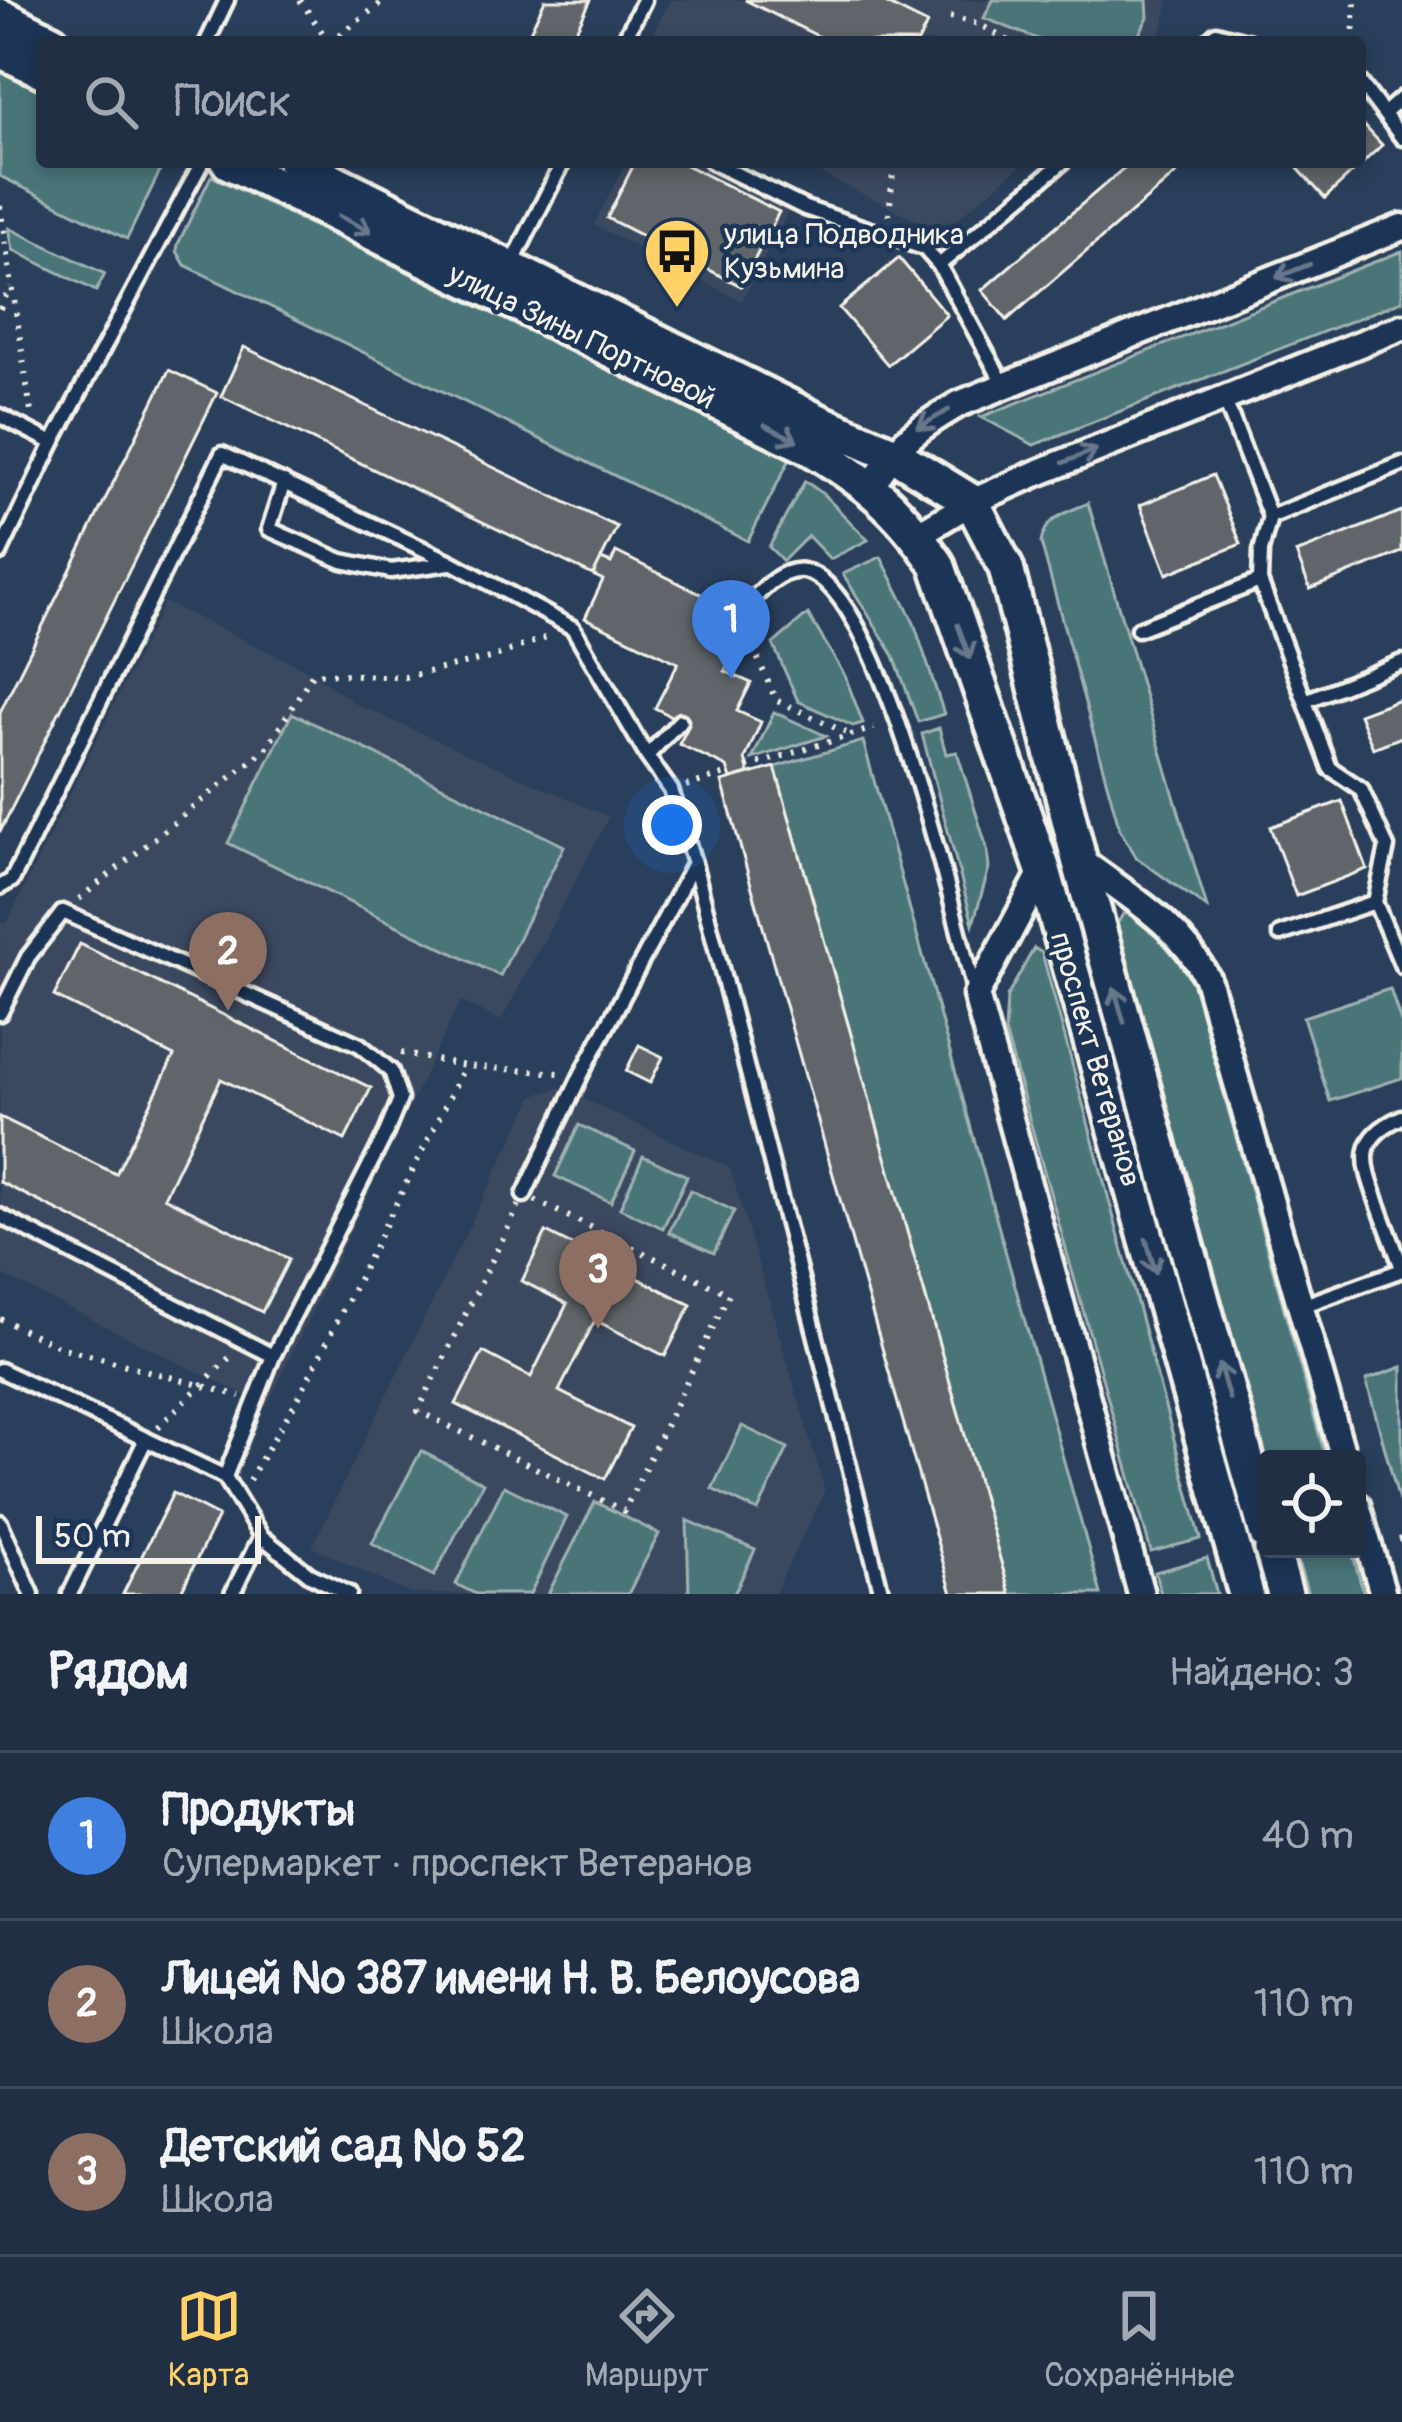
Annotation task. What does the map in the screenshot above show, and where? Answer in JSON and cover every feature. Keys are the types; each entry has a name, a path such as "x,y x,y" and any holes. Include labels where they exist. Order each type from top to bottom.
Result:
{"main road":[{"path":"0,16 40,36"},
{"path":"0,50 36,67"},
{"name":"улица Зины Портновой","path":"241,168 809,447 871,487 917,536"},
{"name":"улица Зины Портновой","path":"307,168 822,423 892,453 972,502"},
{"name":"проспект Ветеранов","path":"972,502 1006,568 1078,859 1258,1502"},
{"name":"проспект Ветеранов","path":"917,536 937,565 1043,871 1246,1594"},
{"path":"1275,1558 1285,1594"}],"street":[{"path":"871,487 892,453 914,430 959,404 1402,227"},
{"path":"917,536 972,502 1402,327"},
{"path":"1078,859 1176,931 1207,979 1341,1450"},
{"path":"1043,871 976,995 1141,1594"},
{"path":"1366,1536 1383,1594"}],"lane":[{"path":"210,36 227,0"},
{"path":"626,36 644,0"},
{"path":"1366,89 1402,137"},
{"path":"1385,113 1402,98"},
{"path":"0,554 53,443 199,168"},
{"path":"510,269 560,168"},
{"path":"724,168 805,208 924,248 939,265 1004,387"},
{"path":"939,265 1056,168"},
{"path":"1224,397 1270,517 1260,581 1330,768 1361,789 1387,847 1375,902 1402,966"},
{"path":"0,416 53,443"},
{"path":"0,887 13,880 222,454 451,562 573,628 671,790 694,863 882,1594"},
{"path":"1270,517 1402,464"},
{"path":"284,482 269,529 342,561 391,571 451,562"},
{"path":"726,630 778,576 803,571 821,580 851,618 878,663 898,717 976,995"},
{"path":"1138,629 1260,581"},
{"path":"1305,701 1402,662"},
{"path":"647,756 680,721"},
{"path":"1387,847 1402,841"},
{"path":"524,1195 581,1075 694,863"},
{"path":"1280,934 1375,902"},
{"path":"0,1012 28,957 63,911 360,1046 391,1071 400,1099 273,1356 225,1477"},
{"path":"1301,1306 1402,1269 1364,1163 1368,1143 1380,1127 1402,1118"},
{"path":"0,1216 273,1356"},
{"path":"0,1370 225,1477 261,1536 310,1575 350,1594"},
{"path":"70,1594 146,1439"},
{"path":"0,1522 32,1594"},
{"path":"232,1594 261,1536"}],"path":[{"path":"300,0 325,36"},
{"path":"337,36 385,0"},
{"path":"1353,36 1355,0"},
{"path":"950,17 979,24 1000,36"},
{"path":"889,236 894,168"},
{"path":"0,206 34,433"},
{"path":"0,309 12,284"},
{"path":"740,616 776,700 851,735"},
{"path":"68,907 266,749 313,673 405,677 490,658 573,628"},
{"path":"747,766 874,728"},
{"path":"671,790 729,773"},
{"path":"360,1046 465,1066 581,1075"},
{"path":"238,1498 300,1395 465,1066"},
{"path":"524,1195 627,1245 729,1294 623,1511 418,1412 524,1195"},
{"path":"617,1267 627,1245"},
{"path":"0,1318 60,1347 254,1400"},
{"path":"146,1439 245,1342"}],"shaded area":[{"path":"670,0 1169,0 1160,36 652,36"},
{"path":"623,168 716,168 791,206 742,301 594,225"},
{"path":"809,168 1018,168 957,219 931,227"},
{"path":"164,602 313,673 356,704 609,817 501,1021 460,1001 267,1406 0,1274 0,921 7,923"},
{"path":"560,1088 730,1168 825,1491 774,1594 410,1594 312,1547 534,1095"}],"green space":[{"path":"993,0 1147,0 1148,17 1138,36 1030,36 984,18"},
{"path":"0,71 36,89 36,168 162,168 127,239 0,176"},
{"path":"211,176 790,459 748,541 185,265 178,244"},
{"path":"9,228 105,274 96,291 13,250"},
{"path":"1402,251 1402,301 1034,445 981,417"},
{"path":"805,481 868,540 830,559 808,536 783,561 769,547"},
{"path":"1088,503 1207,908 1137,858 1120,830 1041,543 1052,522"},
{"path":"881,557 914,623 944,714 918,722 894,656 843,574"},
{"path":"808,614 845,676 863,723 853,726 798,701 773,644"},
{"path":"774,712 826,736 752,759"},
{"path":"292,713 564,846 500,976 228,843"},
{"path":"939,728 946,754 957,752 987,848 989,868 973,924 922,734"},
{"path":"863,741 1101,1594 1010,1594 775,767"},
{"path":"1123,914 1129,914 1169,947 1193,984 1323,1450 1264,1450 1116,926"},
{"path":"1034,948 1042,953 1201,1539 1151,1552 1005,1032 1007,997"},
{"path":"1390,989 1402,1025 1402,1078 1330,1101 1303,1017"},
{"path":"579,1125 635,1151 611,1202 555,1176"},
{"path":"643,1156 687,1176 663,1228 620,1208"},
{"path":"690,1190 734,1211 714,1253 669,1232"},
{"path":"1402,1367 1402,1511 1366,1380"},
{"path":"742,1426 788,1448 758,1511 712,1489"},
{"path":"421,1451 483,1483 434,1576 372,1543"},
{"path":"504,1486 567,1517 530,1594 476,1594 456,1584"},
{"path":"595,1502 659,1534 628,1594 548,1594"},
{"path":"687,1520 755,1550 734,1594 689,1594"},
{"path":"1207,1558 1217,1594 1161,1594 1155,1572"},
{"path":"1297,1558 1354,1558 1364,1594 1308,1594"}],"building":[{"path":"545,0 591,0 573,36 528,36"},
{"path":"745,0 879,0 927,24 921,36 818,36"},
{"path":"1366,128 1382,145 1366,160"},
{"path":"632,168 692,168 779,212 741,286 607,218"},
{"path":"1124,168 1183,168 1007,320 982,290"},
{"path":"1298,168 1357,168 1325,198"},
{"path":"899,258 947,315 888,365 839,308"},
{"path":"244,347 617,527 593,575 221,396"},
{"path":"169,370 217,393 0,832 0,712"},
{"path":"1213,475 1241,544 1167,574 1140,505"},
{"path":"1402,511 1402,552 1310,589 1296,553"},
{"path":"616,552 723,605 714,624 741,638 725,671 751,683 737,711 761,722 745,759 749,774 731,779 727,767 679,744 689,725 655,708 678,663 585,618 603,580 593,575 601,559 611,563"},
{"path":"1402,698 1402,737 1373,748 1359,714"},
{"path":"775,767 1010,1594 952,1594 871,1309 722,782"},
{"path":"1342,801 1367,869 1296,896 1270,827"},
{"path":"80,944 371,1088 345,1140 221,1079 164,1197 289,1259 262,1312 0,1182 0,1117 116,1174 174,1056 54,996"},
{"path":"639,1045 663,1057 650,1083 626,1071"},
{"path":"546,1232 691,1305 665,1356 595,1320 559,1391 631,1428 605,1479 456,1404 483,1352 531,1377 567,1304 522,1281"},
{"path":"173,1493 218,1516 180,1594 123,1594"}],"place":[{"name":"улица Подводника Кузьмина","path":"677,310"},
{"name":"Продукты","path":"731,679"},
{"name":"Лицей № 387 имени Н. В. Белоусова","path":"228,1011"},
{"name":"Детский сад № 52","path":"598,1329"}]}
